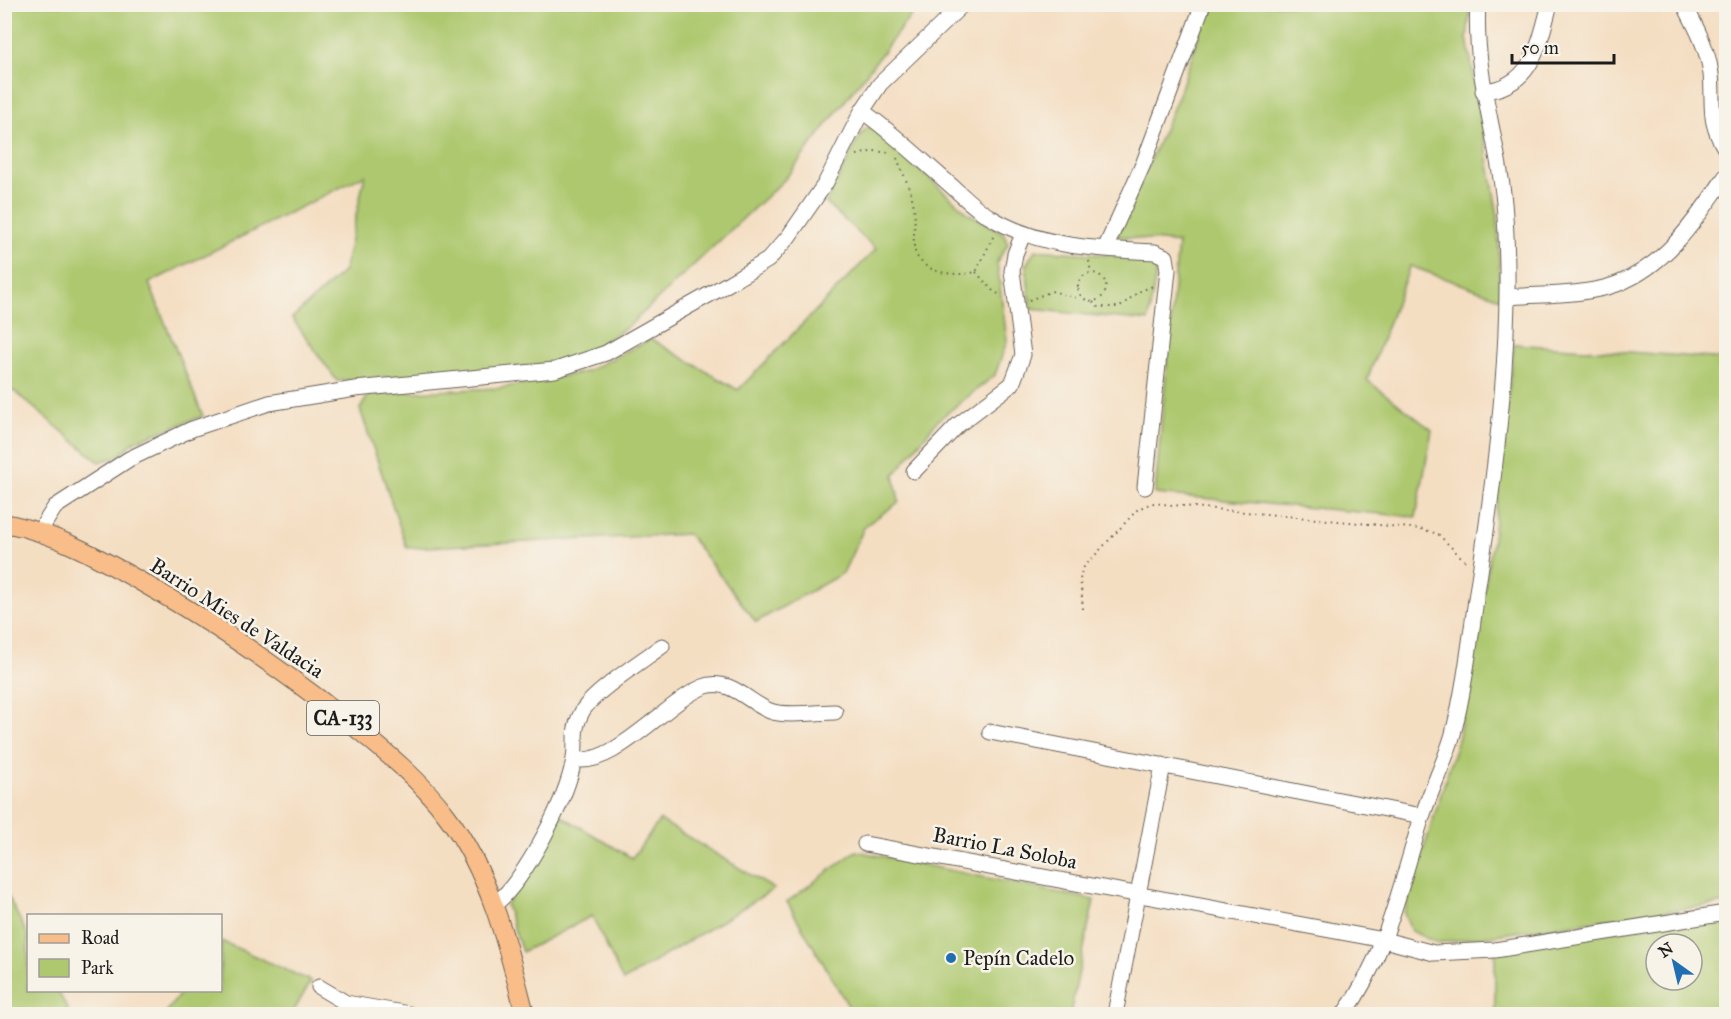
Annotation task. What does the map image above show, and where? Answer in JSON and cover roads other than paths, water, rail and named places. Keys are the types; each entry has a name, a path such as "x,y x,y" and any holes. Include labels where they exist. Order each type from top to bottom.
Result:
{"main road":[{"name":"CA-133","path":"4,523 39,532"},
{"name":"Barrio Mies de Valdacia","path":"39,532 121,570 208,621 294,678 380,747 414,778 447,816 471,852 493,906 525,1014"}],"street":[{"path":"39,532 55,507 129,459 192,429 269,403 355,389 555,370 606,353 768,260 789,236 825,184 862,111 880,84 963,4"},
{"path":"1105,249 1144,162 1203,4"},
{"path":"1344,1014 1373,966 1384,940 1422,816 1452,737 1464,684 1480,569 1501,398 1507,297 1505,213 1483,91 1476,32 1478,4"},
{"path":"1483,91 1495,90 1521,76 1536,52 1550,4"},
{"path":"1684,4 1705,48 1711,74 1713,126 1726,150"},
{"path":"862,111 884,127 968,200 1002,224 1023,234 1062,244 1163,254 1168,263 1167,280 1145,487"},
{"path":"1507,297 1586,290 1615,285 1633,276 1662,256 1690,229 1726,176"},
{"path":"914,471 958,425 1012,384 1023,355 1012,271 1015,254 1023,234"},
{"path":"493,906 518,880 551,824 574,759 573,732 585,708 610,685 662,646"},
{"path":"574,759 584,761 601,757 618,748 677,701 705,686 718,684 737,690 771,712 835,712"},
{"path":"990,732 1422,816"},
{"path":"1115,1014 1163,765"},
{"name":"Barrio La Soloba","path":"866,844 1384,940 1434,953 1495,950 1726,913"},
{"path":"319,987 346,1003 409,1014"}],"place":[{"name":"Pepín Cadelo","path":"951,958"}]}
